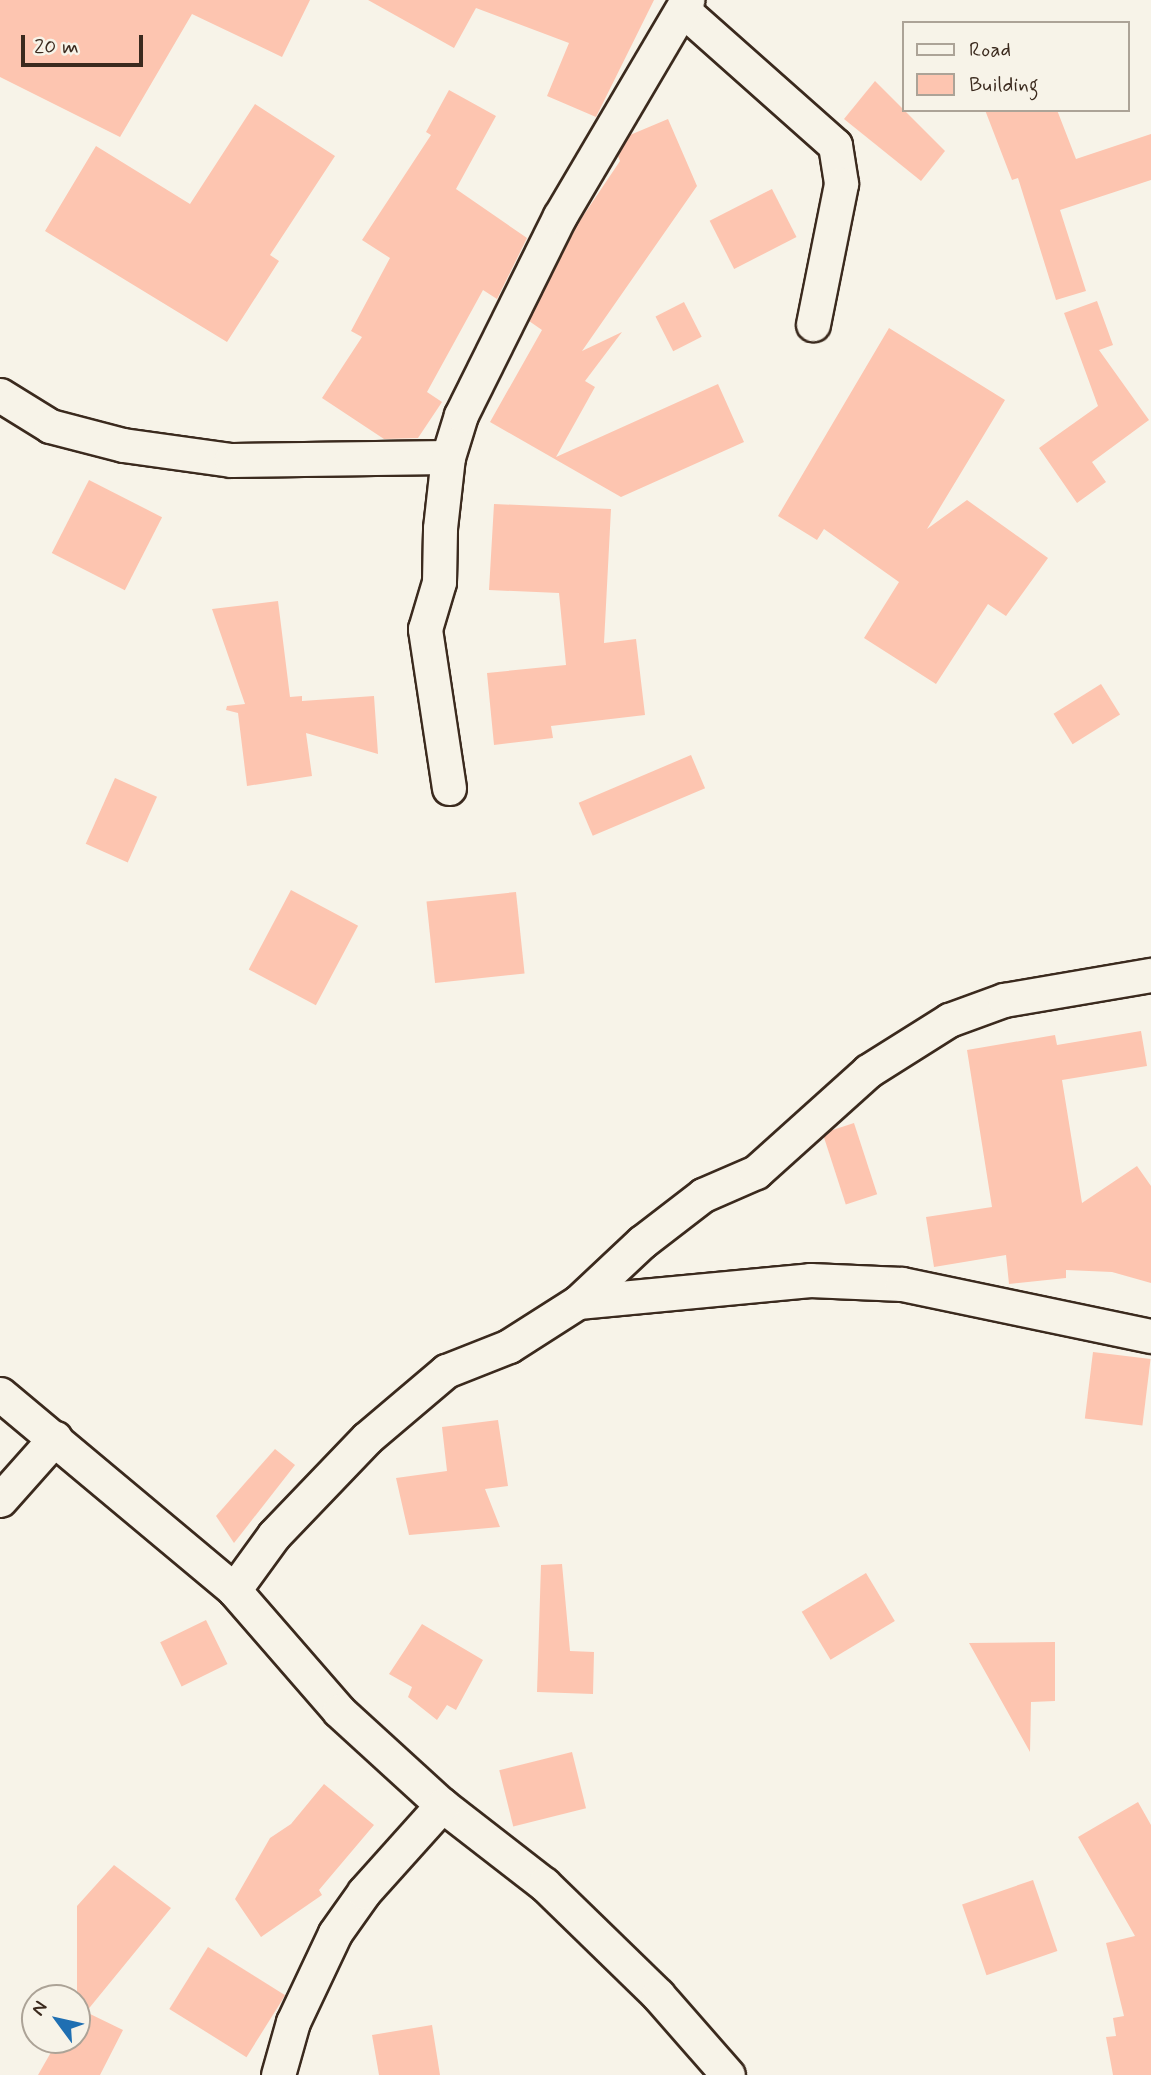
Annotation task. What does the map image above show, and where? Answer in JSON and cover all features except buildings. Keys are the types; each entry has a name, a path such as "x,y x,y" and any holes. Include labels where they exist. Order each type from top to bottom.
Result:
{"street":[{"path":"449,788 425,629 439,582 448,457 461,415 560,216 686,5 835,145 841,184 813,324"},
{"path":"0,395 50,426 137,447 231,460 448,457"},
{"path":"234,1590 274,1535 348,1457 446,1371 509,1346 578,1303 642,1242 703,1195 756,1172 868,1071 949,1020 1004,1000 1151,975"},
{"path":"578,1303 810,1280 902,1284 1151,1336"},
{"path":"0,1394 234,1590 339,1710 442,1805 544,1884 659,1994 728,2075"},
{"path":"0,1500 55,1438"},
{"path":"278,2075 293,2022 335,1933 364,1892 442,1805"}]}
